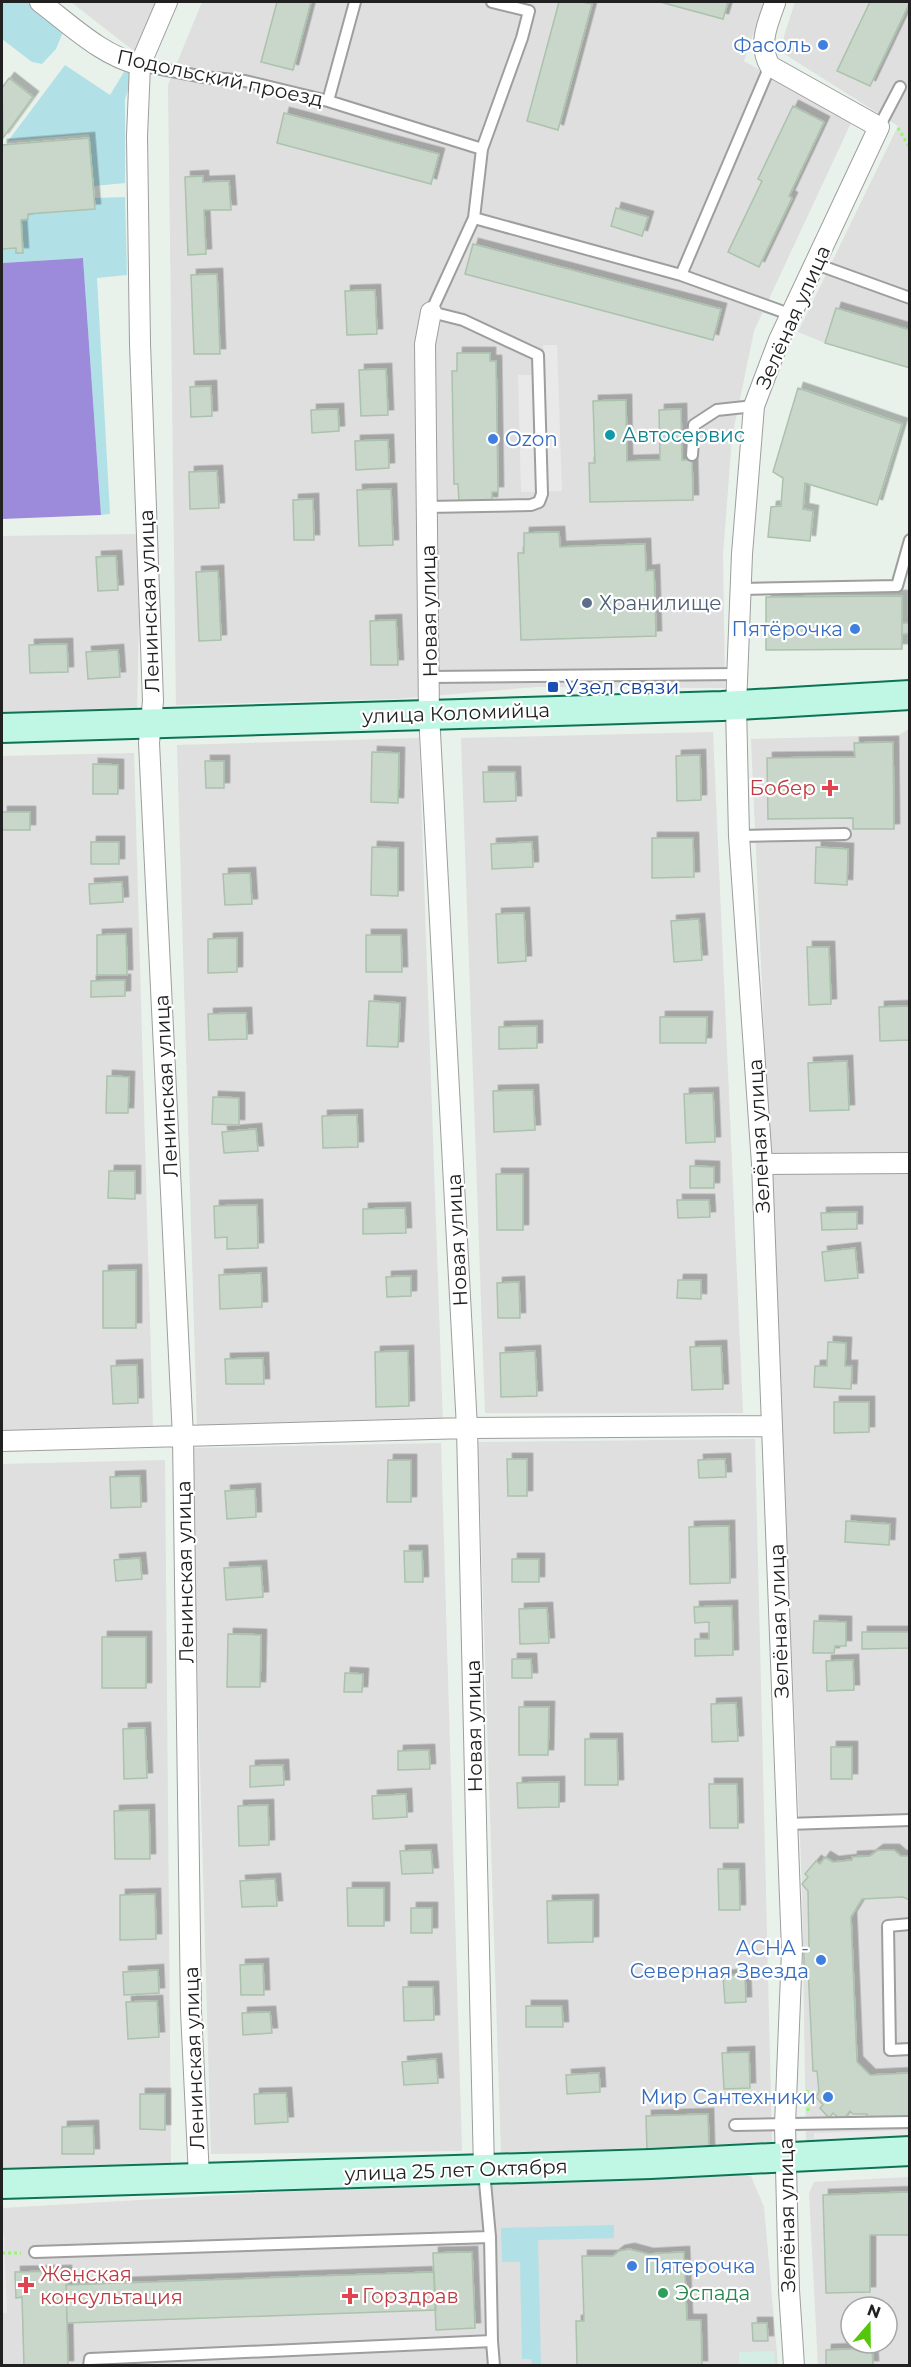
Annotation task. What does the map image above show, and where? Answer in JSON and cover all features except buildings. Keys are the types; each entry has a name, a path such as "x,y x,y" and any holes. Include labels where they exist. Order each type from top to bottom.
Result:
{"main road":[{"name":"улица Коломийца","path":"2,728 736,705 909,695"},
{"name":"улица 25 лет Октября","path":"2,2184 483,2170 909,2151"}],"street":[{"name":"Подольский проезд","path":"40,2 102,50 119,59 140,65"},
{"name":"Ленинская улица","path":"167,2 140,65 137,136 138,238 153,701 149,742 183,1437 191,2011 199,2177"},
{"path":"774,2 776,3 765,31 764,55 770,66 879,127"},
{"name":"Зелёная улица","path":"794,2366 789,2290 785,2125 792,1950 762,1164 739,836 736,705 742,554 754,406 779,340 879,127"},
{"name":"Новая улица","path":"431,312 425,344 429,714 467,1428 483,2170"},
{"path":"762,1164 909,1163"},
{"path":"2,1441 467,1428 771,1426"}],"lane":[{"path":"328,101 354,2"},
{"path":"427,507 531,505 539,502 542,494 538,355 463,321 431,312 474,218 483,148 522,38 529,11 492,2"},
{"name":"Подольский проезд","path":"140,65 204,77 245,81 328,101 483,148"},
{"path":"681,275 770,66"},
{"path":"879,127 900,87"},
{"path":"474,218 681,275 792,315"},
{"path":"816,264 909,298"},
{"path":"692,455 694,425 717,410 754,406"},
{"path":"741,589 897,586 909,540"},
{"path":"430,677 738,674"},
{"path":"739,836 845,834"},
{"path":"787,1824 909,1820"},
{"path":"909,1924 888,1926 890,2050 909,2049"},
{"path":"735,2126 909,2122"},
{"path":"483,2170 490,2237 494,2366"},
{"path":"35,2253 490,2237"},
{"path":"89,2366 90,2359 492,2341"}],"path":[{"path":"2,2253 35,2253"}],"shaded area":[{"path":"2,2 29,2 60,27 63,32 56,49 42,64 32,62 2,39"},
{"path":"71,2 172,2 148,62"},
{"path":"202,2 756,2 763,4 744,61 851,123 754,331 732,437 723,556 725,688 535,687 396,699 176,705 168,85"},
{"path":"795,2 909,2 909,368 825,343 798,332 898,126 783,53 784,36"},
{"path":"65,65 110,95 124,72 130,73 132,78 125,99 125,183 94,186 89,134 8,141"},
{"path":"125,197 127,275 97,278 110,514 101,515 83,258 2,263 2,249 16,248 16,253 23,253 21,220 28,219 28,214 95,209 95,198"},
{"path":"83,258 101,515 2,519 2,263"},
{"path":"543,345 557,345 562,491 521,492 518,375 544,375"},
{"path":"141,534 137,710 2,716 2,536"},
{"path":"909,729 909,2144 806,2143 802,1884 751,739 899,735"},
{"path":"713,732 743,1413 485,1413 461,738"},
{"path":"419,738 443,1425 197,1428 177,745"},
{"path":"134,753 153,1430 2,1433 2,756"},
{"path":"755,1439 772,2142 501,2154 478,1442"},
{"path":"441,1443 462,2151 211,2154 191,1448"},
{"path":"165,1460 171,2163 2,2169 2,1464"},
{"path":"909,2130 909,2141 814,2144 814,2133"},
{"path":"739,2174 751,2176 764,2207 778,2365 2,2366 2,2208 523,2178"},
{"path":"909,2177 909,2365 818,2365 809,2193 814,2182"},
{"path":"614,2225 614,2238 538,2240 541,2365 532,2365 531,2359 522,2359 520,2262 502,2262 501,2228"},
{"path":"2,2234 4,2234 7,2313 2,2313"},
{"path":"774,2351 775,2365 739,2365 739,2352"}],"place":[{"name":"Фасоль","path":"823,45"},
{"name":"Автосервис","path":"610,435"},
{"name":"Ozon","path":"493,439"},
{"name":"Хранилище","path":"587,603"},
{"name":"Пятёрочка","path":"855,629"},
{"name":"Узел связи","path":"553,687"},
{"name":"Бобер","path":"830,788"},
{"name":"АСНА - Северная Звезда","path":"821,1960"},
{"name":"Мир Сантехники","path":"828,2097"},
{"name":"Пятерочка","path":"632,2266"},
{"name":"Женская консультация","path":"26,2285"},
{"name":"Эспада","path":"663,2293"},
{"name":"Горздрав","path":"350,2296"}]}
